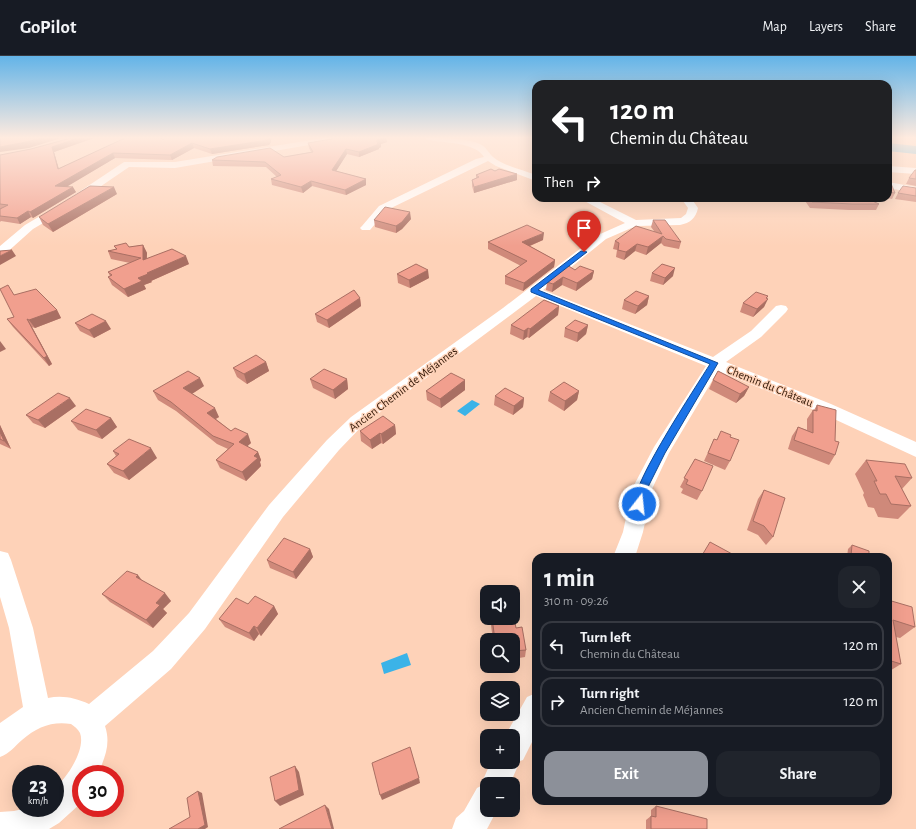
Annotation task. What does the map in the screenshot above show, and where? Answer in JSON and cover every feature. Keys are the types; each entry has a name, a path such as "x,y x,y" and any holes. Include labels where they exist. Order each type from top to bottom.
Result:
{"street":[{"path":"0,252 29,227 68,204 112,174"},
{"path":"366,228 383,208 450,174"},
{"path":"905,174 916,178"},
{"path":"892,186 916,190"},
{"path":"592,202 634,223"},
{"name":"Ancien Chemin de Méjannes","path":"89,722 162,660 197,621 276,511 333,445 356,421 508,311 533,290 602,238 634,223 680,222 686,220 694,208 689,202"},
{"name":"Chemin du Château","path":"533,290 825,408 916,450"},
{"path":"625,553 633,532 642,489 660,452 714,363 756,334 781,309"},
{"path":"0,560 21,628 38,714"},
{"path":"0,743 21,724 38,714 54,710 69,709 81,713 89,722 94,736 92,754 88,765"},
{"path":"520,737 532,714"},
{"path":"64,800 72,791"},
{"path":"467,829 475,822 480,812"},
{"path":"5,828 29,823 39,817"}],"water":[{"path":"472,400 480,404 465,416 457,411"},
{"path":"407,653 411,665 384,674 381,663"}],"building":[{"path":"0,174 76,174 55,186 73,187 17,218 0,216 0,209 8,205 0,204"},
{"path":"280,174 347,174 366,179 345,190 311,181 301,187 271,179 281,175"},
{"path":"517,174 474,187 472,180 479,177 476,175"},
{"path":"912,174 916,174 916,179 909,178"},
{"path":"90,186 114,187 48,224 39,217"},
{"path":"892,186 895,193 892,193"},
{"path":"903,186 916,188 916,196 898,193"},
{"path":"812,202 875,202 879,204"},
{"path":"385,207 410,212 402,222 396,226 374,220"},
{"path":"653,220 665,220 681,242 666,239 663,236 648,247 637,244 626,252 618,250 619,243 615,241 636,226 662,234"},
{"path":"527,225 544,233 522,242 555,260 524,283 505,276 527,261 488,242"},
{"path":"126,243 129,247 143,245 143,260 172,249 186,256 147,273 148,274 138,278 142,281 124,289 108,277 112,275 108,272 141,258 108,251 117,249 114,246"},
{"path":"12,250 0,256 0,251"},
{"path":"416,264 428,270 409,280 397,274"},
{"path":"662,264 675,268 665,278 652,273"},
{"path":"567,265 575,270 580,266 594,271 577,283 563,277 553,284 547,282"},
{"path":"8,285 14,295 36,289 57,310 29,320 27,319 47,356 44,358 7,319 14,317 0,289"},
{"path":"354,290 360,298 327,320 315,314"},
{"path":"636,291 649,296 638,306 624,300"},
{"path":"756,292 768,296 766,298 768,299 757,309 743,303"},
{"path":"544,300 559,306 530,329 528,328 524,331 511,325"},
{"path":"92,314 106,321 89,330 75,323"},
{"path":"575,320 588,325 578,333 565,328"},
{"path":"256,355 266,362 244,374 233,368"},
{"path":"324,369 347,379 333,390 310,379"},
{"path":"188,371 200,378 183,388 215,408 207,413 231,431 235,428 248,434 239,442 258,452 254,456 258,458 242,472 216,460 234,444 213,436 171,402 153,391"},
{"path":"718,371 749,387 740,394 713,380"},
{"path":"451,373 465,380 440,399 426,391"},
{"path":"564,382 579,391 565,401 550,392"},
{"path":"505,388 524,398 514,406 495,396"},
{"path":"58,393 70,398 38,420 26,415"},
{"path":"817,405 836,410 835,441 839,442 835,455 794,440 798,427 813,433 813,410 817,411"},
{"path":"86,409 111,418 96,430 71,421"},
{"path":"383,416 395,425 370,440 360,431"},
{"path":"721,431 731,435 730,437 739,440 730,461 708,453 714,439 717,440"},
{"path":"0,432 4,441 0,439"},
{"path":"129,439 151,448 123,471 107,464 119,454 113,451"},
{"path":"695,459 713,466 702,491 686,484 688,480 684,478"},
{"path":"866,460 905,464 912,478 895,476 911,506 891,504 886,494 880,494 874,481 877,481"},
{"path":"764,490 785,498 773,537 764,526 753,521"},
{"path":"284,538 310,549 293,572 267,560"},
{"path":"710,542 730,553 703,553"},
{"path":"852,545 869,551 869,553 851,553"},
{"path":"127,571 138,575 136,577 165,593 156,603 160,605 146,620 102,594"},
{"path":"255,596 274,606 257,628 254,626 249,633 219,619 236,598 248,604"},
{"path":"892,601 912,607 915,627 893,620 901,664 892,661"},
{"path":"493,625 515,625 516,628 522,627 526,650 520,650 520,633 494,633"},
{"path":"410,747 419,778 380,795 372,763"},
{"path":"295,766 299,790 275,801 270,777"},
{"path":"198,791 205,825 198,829 169,829 190,817 187,798"},
{"path":"325,805 332,829 279,829"},
{"path":"656,806 707,819 707,829 651,829 651,816 656,817"}],"route":[{"path":"584,252 533,290 714,363 660,452 642,489 639,504"}]}
